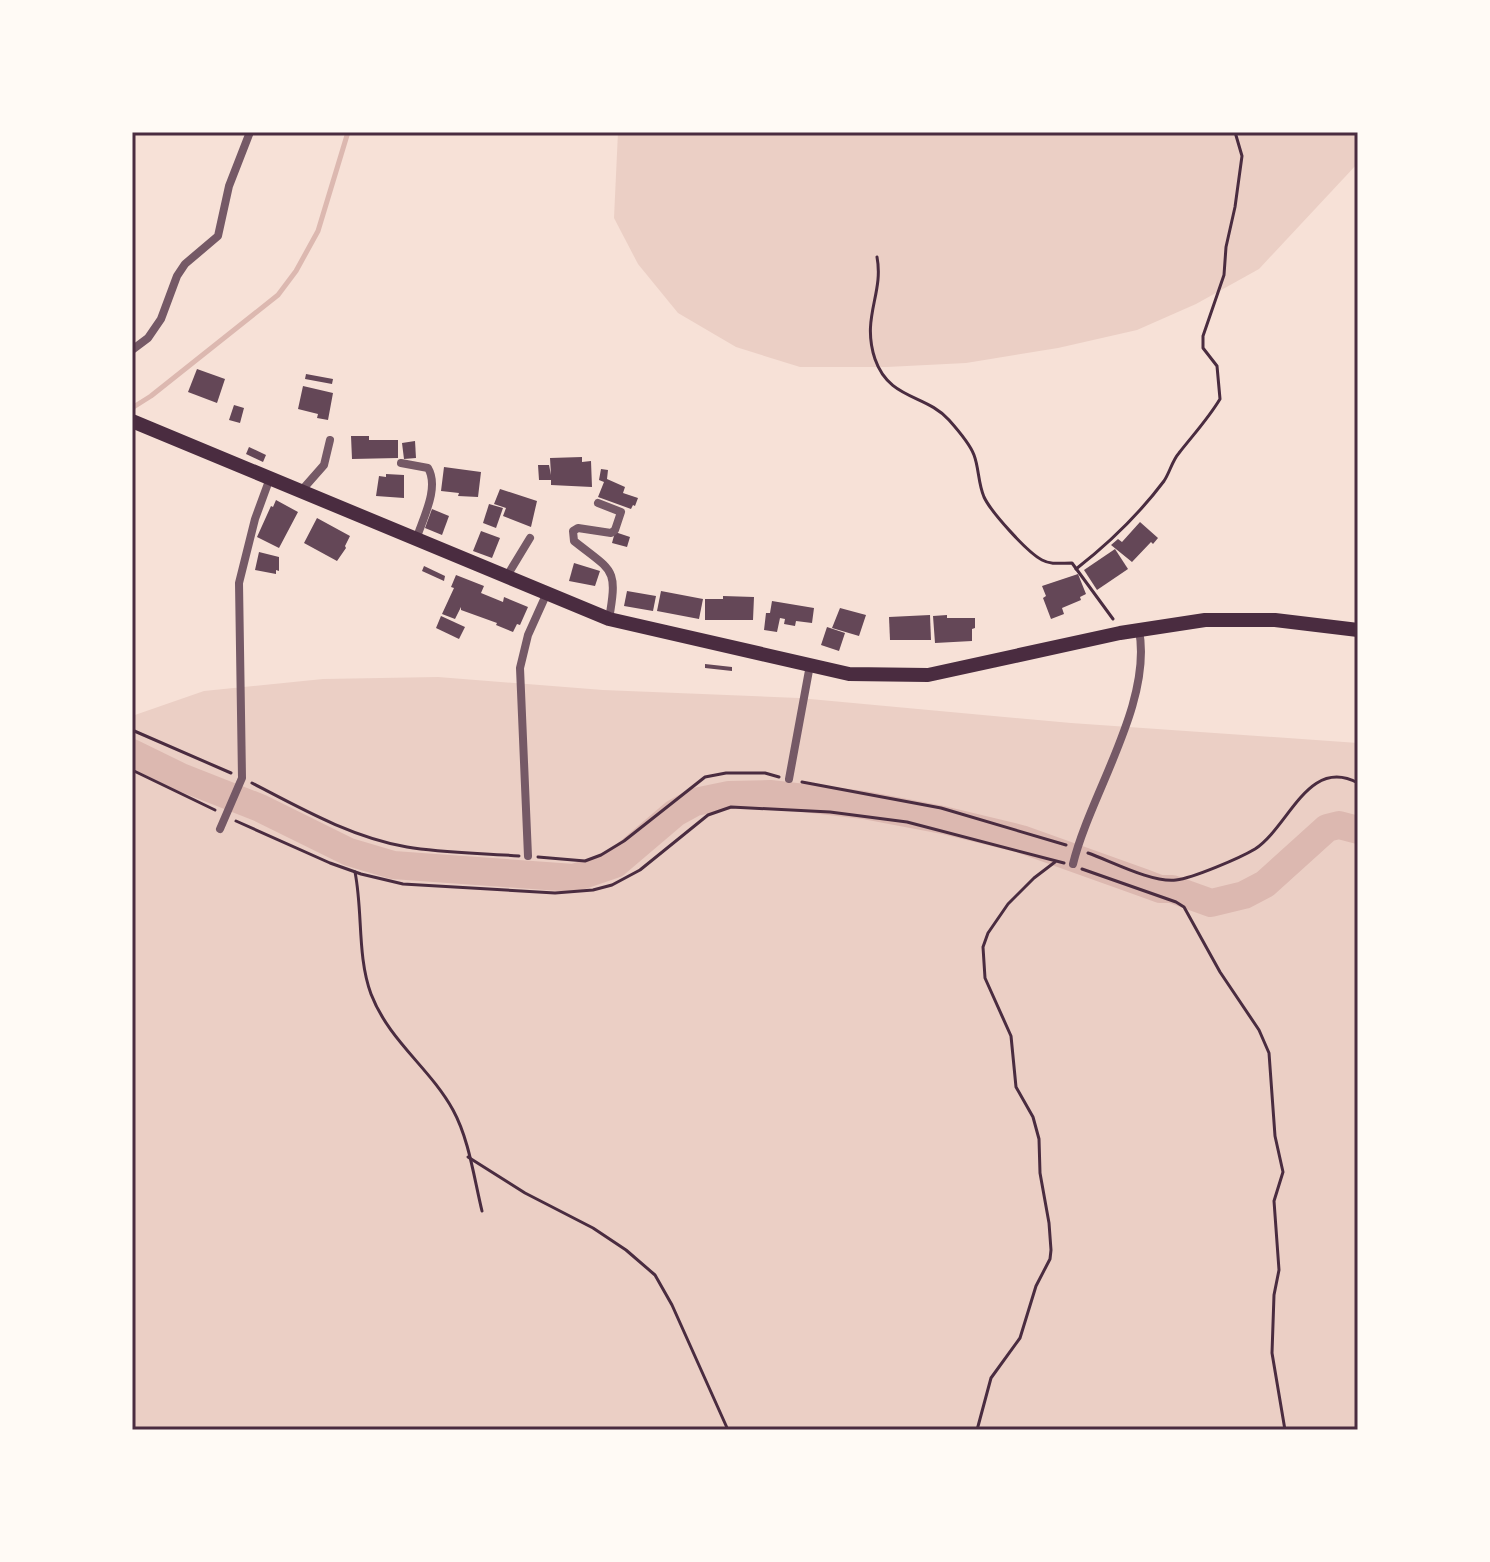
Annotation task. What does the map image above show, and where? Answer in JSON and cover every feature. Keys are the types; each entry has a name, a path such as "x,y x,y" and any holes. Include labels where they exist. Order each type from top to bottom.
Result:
{"main road":[{"path":"132,421 609,619 849,674 928,675 1120,633 1205,620 1275,620 1358,630"}],"street":[{"path":"132,350 148,338 161,319 177,276 185,264 218,236 229,186 250,132"},
{"path":"302,490 324,465 330,440"},
{"path":"401,463 428,468 432,474 432,489 416,540"},
{"path":"220,829 242,778 239,583 255,519 270,478"},
{"path":"598,503 621,512 615,530 611,533 578,528 573,531 573,536 574,541 610,570 613,576 609,619"},
{"path":"507,576 530,538"},
{"path":"528,856 520,668 528,635 546,595"},
{"path":"1073,864 1128,717 1141,658 1139,630"},
{"path":"789,779 810,665"}],"path":[{"path":"1076,569 1097,553 1155,492 1177,455 1220,399 1217,366 1203,348 1203,336 1221,287 1235,207 1242,156 1235,132"},
{"path":"877,257 880,275 869,325 871,344 880,370 901,393 928,404 950,420 974,455 984,497 995,515 1039,559 1050,563 1072,563 1112,617 1120,633"},
{"path":"132,730 242,778 336,827 368,838 408,847 585,861 624,841 705,777 726,773 765,773 829,789 941,808 1077,848 1155,877 1176,880 1255,849 1315,782 1338,776 1358,783"},
{"path":"132,770 226,816 355,872 418,885 555,893 593,890 612,885 640,870 708,815 731,807 830,812 907,822 1055,862 1073,864 1089,873 1176,902 1184,907 1265,1043 1271,1067 1275,1136 1283,1172 1274,1201 1279,1270 1274,1295 1272,1353 1285,1430"},
{"path":"977,1430 991,1378 1020,1338 1051,1250 1041,1181 1039,1139 1033,1117 1016,1087 1011,1036 985,978 983,947 988,933 1008,904 1055,862"},
{"path":"355,872 364,963 371,994 403,1050 436,1085 453,1111 482,1211"},
{"path":"468,1157 525,1193 593,1228 626,1250 655,1275 672,1305 728,1430"}],"shaded area":[{"path":"618,132 1358,132 1358,163 1259,269 1196,304 1137,330 1058,348 966,363 800,367 736,347 678,313 638,264 614,218"},
{"path":"438,677 603,690 799,698 1071,723 1358,743 1358,1430 132,1430 132,716 204,691 323,679"}],"building":[{"path":"197,369 225,379 217,403 188,392"},
{"path":"306,374 333,379 332,384 305,379"},
{"path":"303,386 333,393 328,420 298,409"},
{"path":"234,405 244,408 240,423 229,420"},
{"path":"351,436 369,436 369,440 398,440 398,458 352,459"},
{"path":"415,441 416,458 404,459 402,443"},
{"path":"249,447 266,455 263,462 246,454"},
{"path":"582,457 582,462 591,461 592,487 551,485 551,480 539,480 538,465 549,465 551,475 550,458"},
{"path":"444,467 481,472 478,497 441,491"},
{"path":"601,469 608,470 607,479 625,487 623,493 638,498 635,506 631,509 598,497 604,482 599,480"},
{"path":"386,474 404,475 404,498 376,496 379,476 386,477"},
{"path":"500,489 537,501 531,527 503,516 506,508 494,504"},
{"path":"276,500 298,512 279,548 257,537"},
{"path":"489,504 503,508 496,528 483,523"},
{"path":"432,509 449,516 442,535 425,528"},
{"path":"317,518 350,536 337,561 304,543"},
{"path":"1140,522 1158,538 1132,562 1111,545 1118,539 1122,542"},
{"path":"481,531 500,538 492,558 473,551"},
{"path":"615,532 630,537 627,547 612,543"},
{"path":"1115,549 1128,569 1097,590 1084,570"},
{"path":"259,552 279,557 279,571 276,570 276,574 255,570"},
{"path":"574,563 600,571 595,586 569,581"},
{"path":"424,566 445,576 444,581 422,571"},
{"path":"1078,574 1086,594 1080,597 1081,600 1062,608 1064,614 1051,619 1042,586"},
{"path":"456,575 484,586 481,593 503,602 504,597 528,607 520,625 517,624 513,632 461,610 461,607 455,619 442,614 454,588 451,587"},
{"path":"627,591 656,596 653,611 624,606"},
{"path":"661,591 703,599 699,619 657,611"},
{"path":"723,596 754,597 753,620 705,620 705,599 723,599"},
{"path":"772,601 814,608 812,623 796,621 795,626 784,624 785,619 780,618 777,632 764,630 766,613 770,613"},
{"path":"840,608 866,615 859,636 832,628"},
{"path":"930,615 931,640 890,640 889,617"},
{"path":"947,615 947,618 975,618 972,641 935,643 933,616"},
{"path":"441,616 465,627 459,639 436,628"},
{"path":"827,627 845,633 839,651 821,645"},
{"path":"705,664 732,667 732,671 705,668"}],"waterway":[{"path":"132,408 278,295 296,271 318,231 348,132"},
{"path":"132,753 181,777 260,808 349,852 393,865 574,878 615,864 675,813 695,802 729,795 770,794 864,805 943,820 1021,839 1160,889 1172,889 1211,903 1244,895 1265,884 1327,828 1339,825 1358,830"}]}
